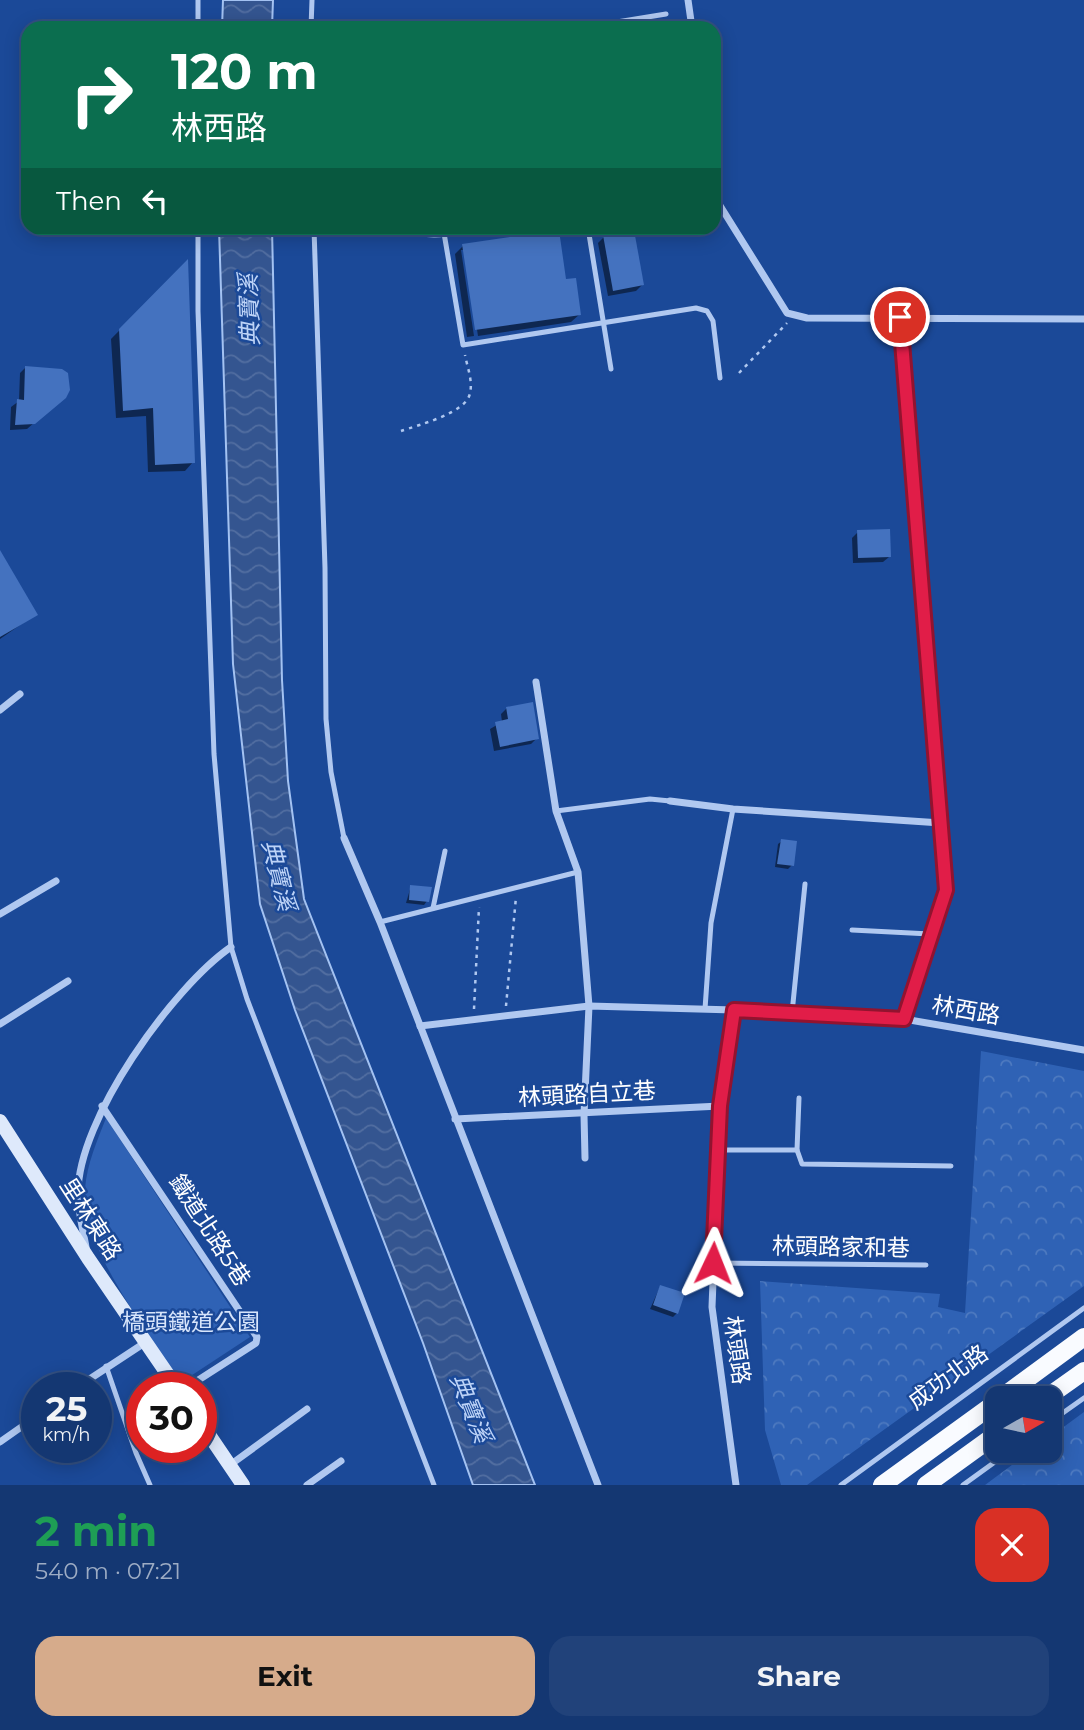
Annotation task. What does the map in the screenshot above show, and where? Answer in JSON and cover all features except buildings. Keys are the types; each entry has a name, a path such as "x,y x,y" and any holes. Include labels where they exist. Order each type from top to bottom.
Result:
{"main road":[{"path":"1017,1386 1084,1337"},
{"path":"1062,1387 1084,1371"},
{"path":"882,1485 985,1409"},
{"path":"926,1485 985,1442"}],"street":[{"path":"688,0 691,21"},
{"path":"721,207 787,313 807,318 1084,319"},
{"path":"900,317 946,890 904,1019"},
{"path":"536,682 556,811 578,872 589,1006 584,1115 585,1158"},
{"path":"0,710 20,694"},
{"path":"670,801 733,809 941,823"},
{"path":"344,838 380,922 598,1485"},
{"path":"0,914 56,881"},
{"path":"88,1258 78,1193 85,1152 103,1106 146,1038 189,986 231,947"},
{"path":"0,1024 68,981"},
{"name":"林西路","path":"419,1026 589,1006 734,1010 904,1019 1084,1050"},
{"name":"林頭路","path":"734,1010 720,1106 712,1307 736,1485"},
{"name":"鐵道北路5巷","path":"103,1106 257,1336 256,1343 211,1372"},
{"name":"林頭路自立巷","path":"455,1119 584,1115 720,1106"},
{"name":"里林東路","path":"0,1121 88,1258 166,1372"},
{"path":"98,1372 146,1342"},
{"path":"229,1465 307,1409"},
{"path":"0,1442 21,1427"},
{"path":"217,1447 243,1485"},
{"path":"307,1485 341,1461"}],"lane":[{"path":"198,0 198,21"},
{"path":"311,21 312,0"},
{"path":"623,21 666,14"},
{"path":"198,235 198,311 214,754 231,947 247,999 434,1485"},
{"path":"314,235 325,568 326,719 331,772 344,838"},
{"path":"444,235 463,345 696,308 707,311 713,321 720,378"},
{"path":"589,235 611,369"},
{"path":"556,811 650,799 670,801"},
{"path":"705,1009 711,923 733,809"},
{"path":"433,908 445,851"},
{"path":"380,922 578,872"},
{"path":"792,1013 805,884"},
{"path":"852,930 930,934"},
{"path":"799,1098 797,1150 802,1164 951,1166"},
{"path":"717,1150 797,1150"},
{"name":"林頭路家和巷","path":"713,1263 926,1265"},
{"name":"成功北路","path":"841,1485 1084,1308"},
{"path":"106,1366 150,1485"},
{"path":"1062,1414 1084,1398"},
{"path":"963,1485 993,1463"}],"path":[{"path":"739,373 795,315"},
{"path":"401,431 457,410 467,402 471,386 463,345"},
{"path":"505,1016 517,887"},
{"path":"474,1020 480,897"}],"green space":[{"path":"981,1051 1084,1071 1084,1286 807,1485 781,1485 765,1430 760,1281 940,1294 938,1307 965,1313"},
{"name":"橋頭鐵道公園","path":"106,1118 250,1337 197,1372 173,1372 119,1289 105,1262 93,1236 86,1211 85,1189 93,1153"},
{"path":"1084,1412 1084,1485 985,1485 1015,1463 1062,1463 1062,1428"}],"water":[{"path":"223,0 273,0 272,21 222,21"},
{"name":"典寶溪","path":"219,235 272,235 282,680 288,781 304,899 535,1485 473,1485 423,1343 295,1010 260,904 233,664"}],"route":[{"path":"713,1263 720,1106 734,1010 904,1019 946,890 900,317"}]}
